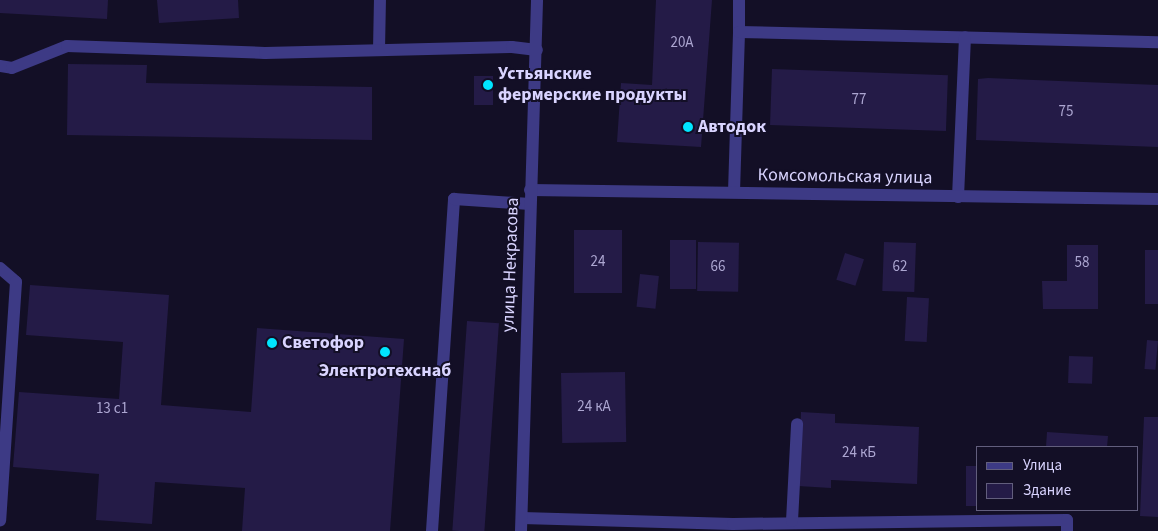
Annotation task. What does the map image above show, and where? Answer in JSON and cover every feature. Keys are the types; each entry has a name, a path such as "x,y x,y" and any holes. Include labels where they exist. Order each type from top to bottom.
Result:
{"street":[{"path":"379,50 380,0"},
{"name":"улица Некрасова","path":"521,531 530,190 537,50 537,0"},
{"path":"734,192 739,0"},
{"path":"739,32 1158,42"},
{"path":"958,197 965,37"},
{"path":"0,66 12,68 66,46 265,53 512,47 537,50"},
{"name":"Комсомольская улица","path":"530,190 1158,200"},
{"path":"432,531 454,200 530,204"},
{"path":"0,268 16,282 0,520"},
{"path":"792,521 797,424"},
{"path":"522,518 732,527 792,521 1067,520 1067,531"}],"building":[{"path":"0,0 108,0 107,19 0,13"},
{"path":"157,0 238,0 239,18 159,23"},
{"path":"656,0 712,0 701,147 617,142 621,83 652,85"},
{"path":"68,64 147,65 146,83 372,87 372,140 67,135"},
{"path":"772,69 948,75 946,131 770,125"},
{"path":"474,76 493,76 493,105 474,105"},
{"path":"978,79 1158,85 1158,147 976,140"},
{"path":"574,230 622,230 622,293 574,293"},
{"path":"670,240 696,240 696,289 670,289"},
{"path":"698,242 739,243 738,292 697,291"},
{"path":"884,242 916,243 914,292 882,291"},
{"path":"1067,245 1098,245 1098,309 1043,309 1042,281 1067,281"},
{"path":"1145,250 1158,250 1158,304 1145,304"},
{"path":"845,253 864,259 855,286 836,280"},
{"path":"640,274 659,276 655,309 637,307"},
{"path":"30,285 169,295 161,405 251,412 257,328 404,339 390,531 242,531 245,488 155,482 152,524 96,520 99,474 13,467 19,392 119,399 123,342 26,335"},
{"path":"907,297 929,298 927,342 905,341"},
{"path":"467,321 499,323 484,531 452,530"},
{"path":"1147,340 1158,341 1155,370 1144,369"},
{"path":"1069,356 1093,357 1092,384 1068,383"},
{"path":"625,372 626,442 562,443 561,373"},
{"path":"801,412 835,414 835,423 919,427 917,484 831,480 831,488 798,486"},
{"path":"1144,417 1158,417 1158,517 1140,516"},
{"path":"1047,432 1108,436 1107,446 1046,446"},
{"path":"966,466 976,466 976,506 966,506"}],"place":[{"name":"Устьянские фермерские продукты","path":"488,85"},
{"name":"Автодок","path":"688,127"},
{"name":"Светофор","path":"272,343"},
{"name":"Электротехснаб","path":"385,352"}]}
